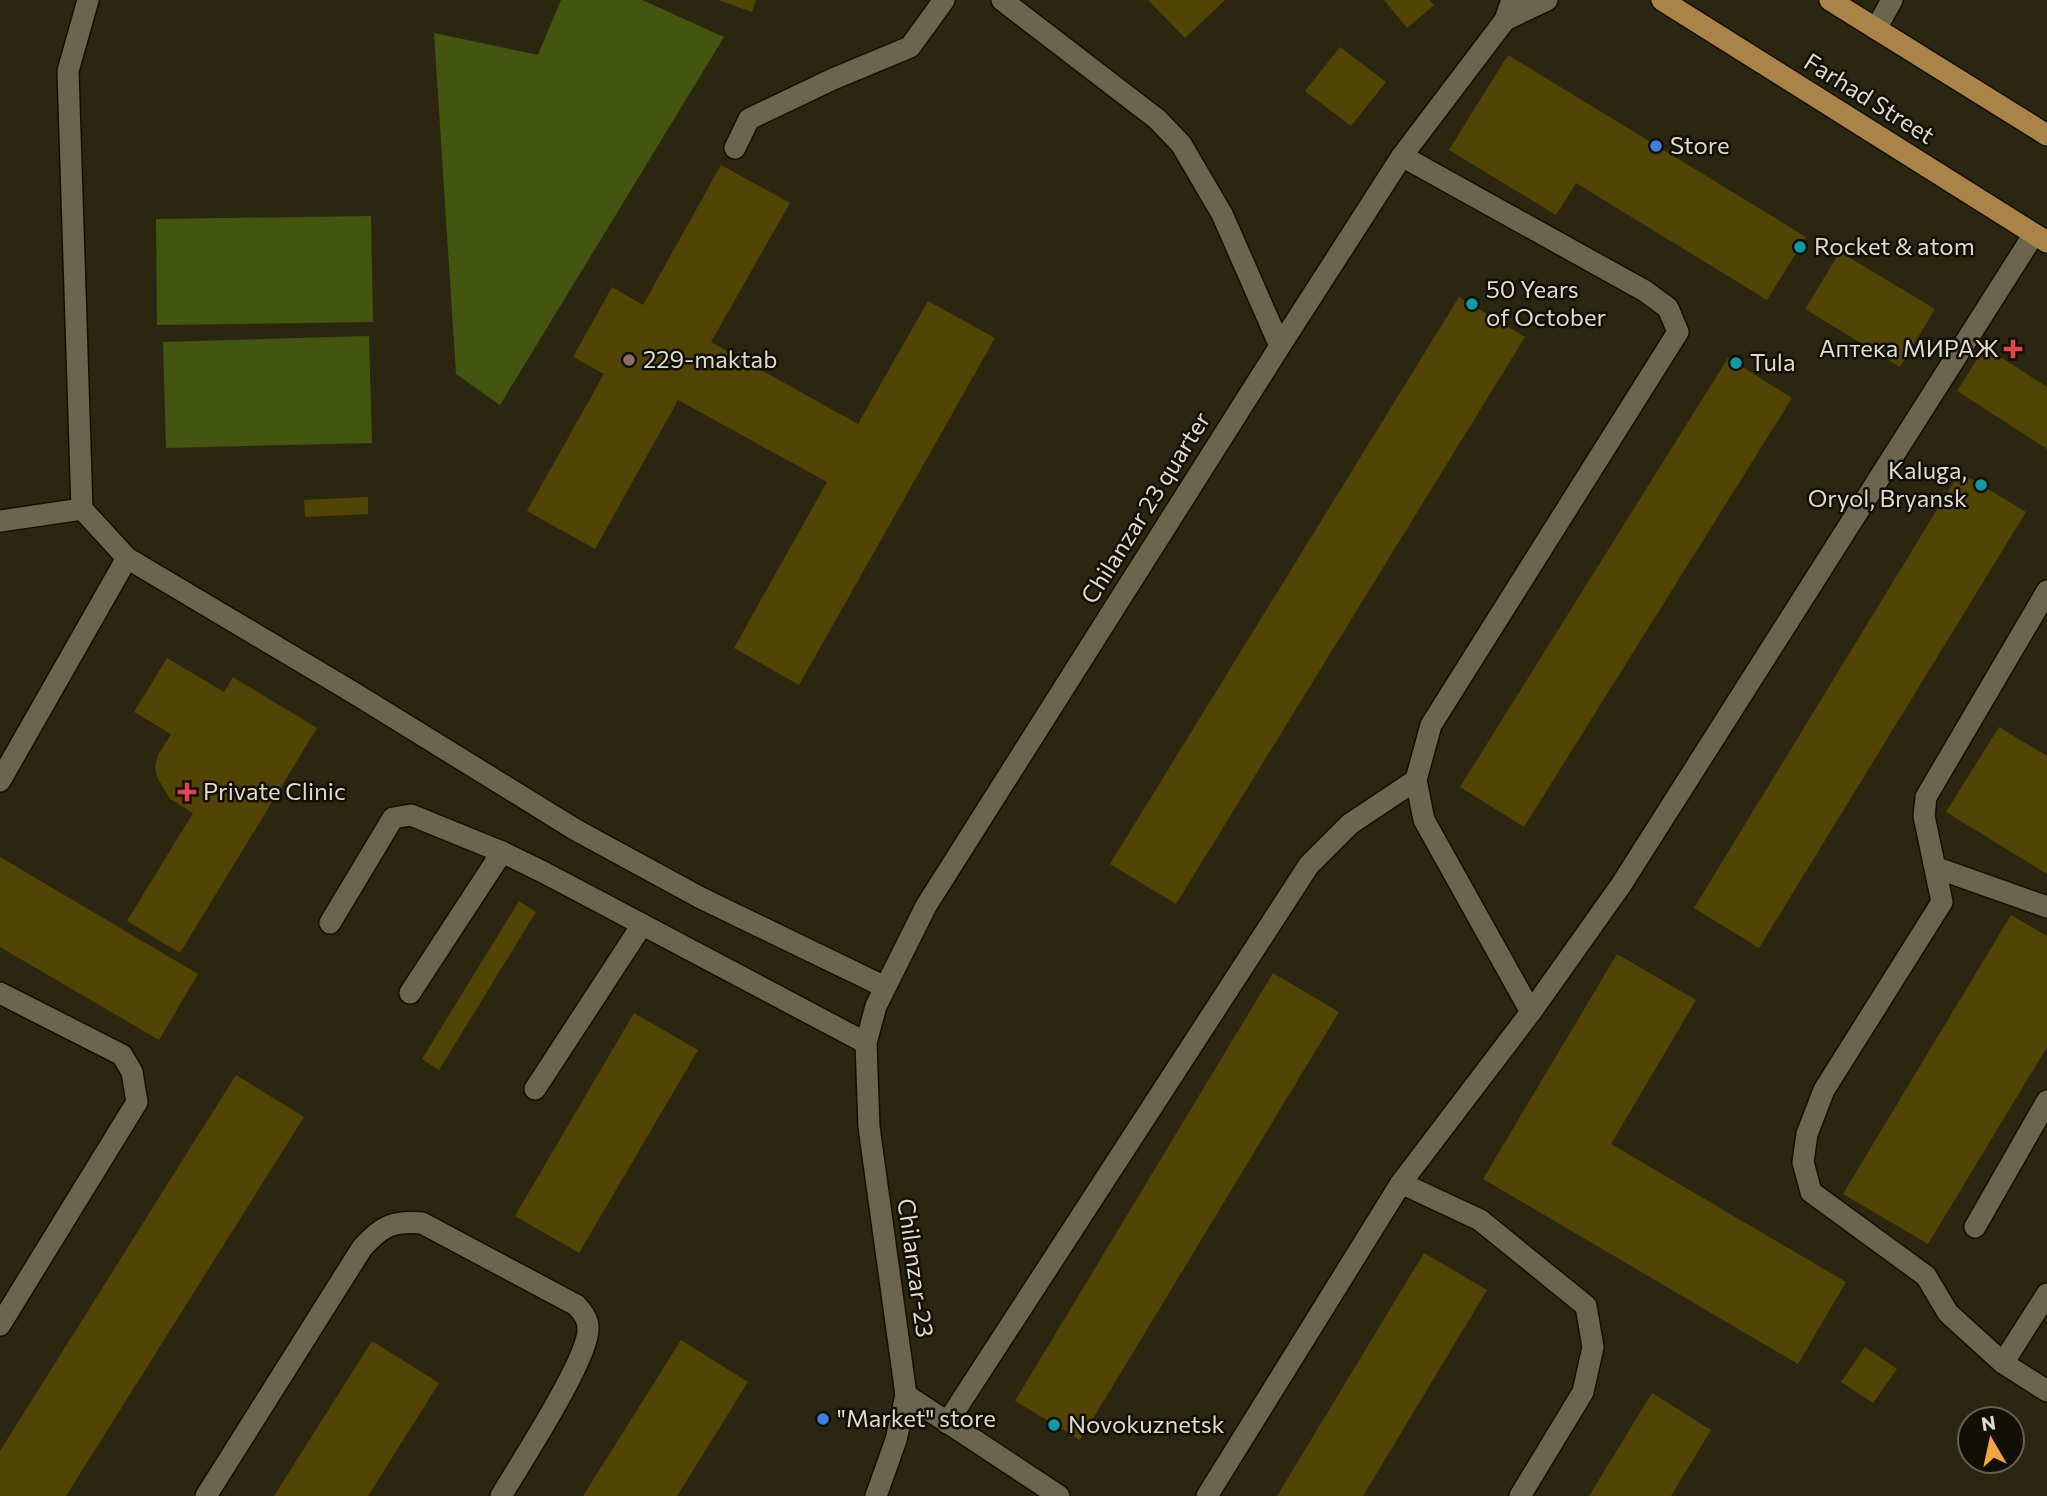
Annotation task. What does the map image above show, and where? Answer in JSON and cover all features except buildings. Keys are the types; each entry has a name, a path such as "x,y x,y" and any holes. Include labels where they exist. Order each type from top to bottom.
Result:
{"main road":[{"name":"Farhad Street","path":"1662,0 2040,238"},
{"path":"1830,0 2047,135"}],"street":[{"path":"89,0 68,71 82,509 127,558 354,693 576,831 701,898 885,987"},
{"path":"735,148 749,119 833,79 910,47 944,0"},
{"path":"1002,0 1157,119 1181,144 1222,214 1280,345"},
{"name":"Chilanzar 23 quarter","path":"866,1043 876,1006 926,906 1402,156 1508,10 1547,0"},
{"path":"1876,29 1892,0"},
{"path":"1402,156 1645,291 1668,308 1678,332 1431,724 1416,780 1424,820 1531,1012"},
{"path":"1207,1496 1401,1183 1531,1012 1621,885 2040,238"},
{"path":"0,521 82,509"},
{"path":"0,781 127,558"},
{"path":"2047,591 1926,797 1924,816 1942,902 1824,1090 1807,1134 1803,1162 1811,1192 1926,1276 1948,1313 2003,1363 2047,1391"},
{"path":"947,1423 1309,865 1350,824 1416,780"},
{"path":"330,923 393,818 411,815 502,852 866,1043"},
{"path":"410,993 502,852"},
{"path":"1937,868 2047,907"},
{"path":"535,1089 642,925"},
{"path":"0,993 122,1055 132,1072 137,1102 0,1325"},
{"name":"Chilanzar-23","path":"866,1043 870,1127 906,1395 893,1450 876,1496"},
{"path":"1975,1227 2047,1101"},
{"path":"1401,1183 1480,1220 1586,1306 1593,1348 1583,1392 1520,1496"},
{"path":"206,1496 362,1248 379,1230 404,1221 422,1223 576,1305 586,1318 589,1330 580,1360 501,1496"},
{"path":"2003,1363 2047,1294"},
{"path":"906,1395 1059,1496"}],"green space":[{"path":"561,0 642,0 724,37 500,405 456,374 434,33 538,55"},
{"path":"371,216 373,322 157,325 156,219"},
{"path":"369,336 372,443 166,448 163,342"}],"place":[{"name":"Store","path":"1656,146"},
{"name":"Rocket & atom","path":"1800,247"},
{"name":"50 Years of October","path":"1472,304"},
{"name":"Аптека МИРАЖ","path":"2013,349"},
{"name":"229-maktab","path":"629,360"},
{"name":"Tula","path":"1736,363"},
{"name":"Kaluga, Oryol, Bryansk","path":"1981,485"},
{"name":"Private Clinic","path":"187,792"},
{"name":"\"Market\" store","path":"823,1419"},
{"name":"Novokuznetsk","path":"1054,1425"}]}
